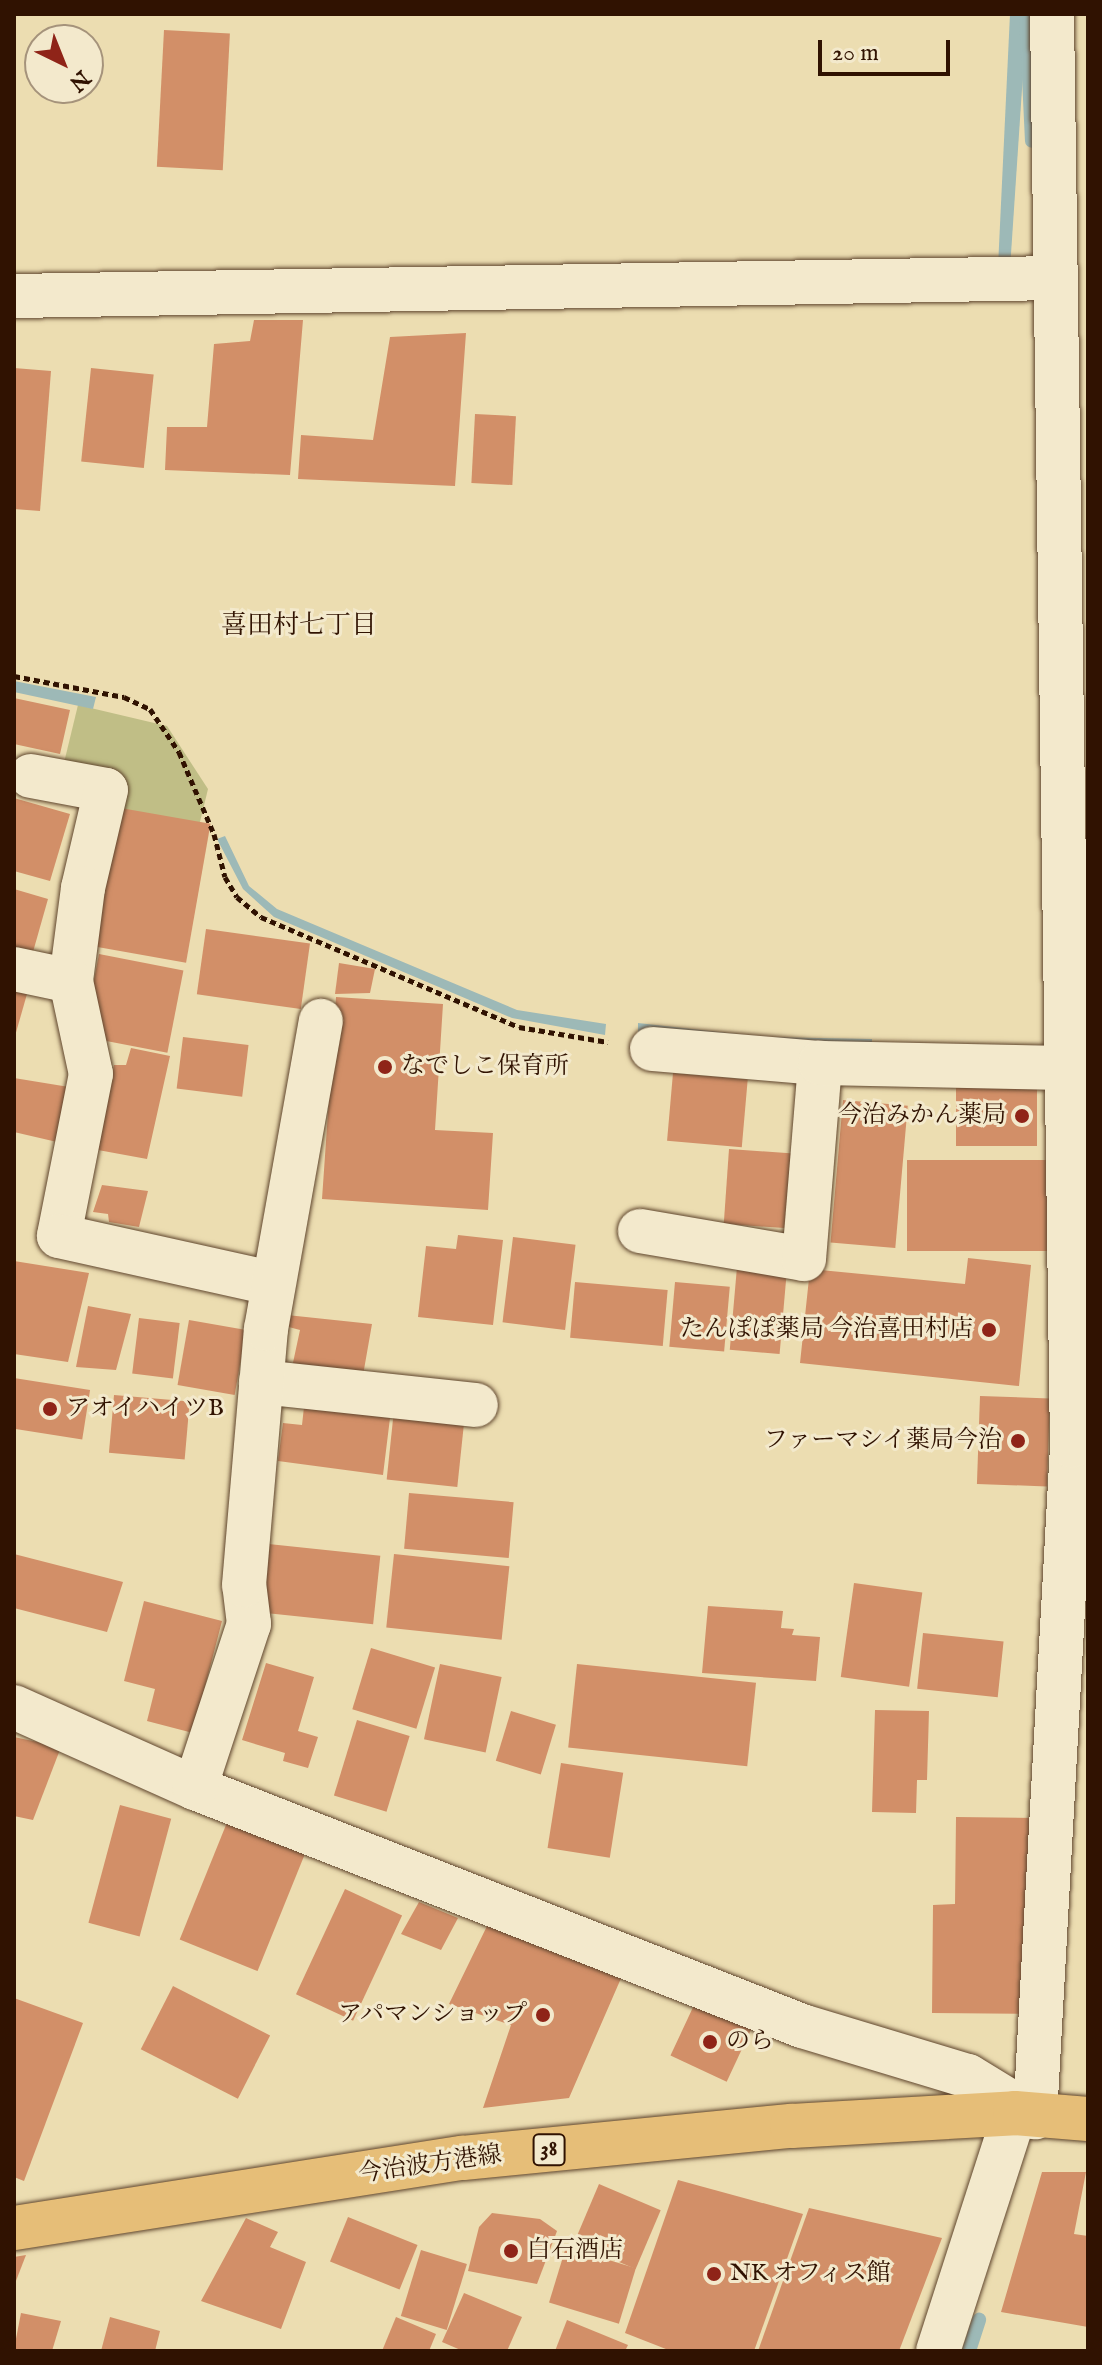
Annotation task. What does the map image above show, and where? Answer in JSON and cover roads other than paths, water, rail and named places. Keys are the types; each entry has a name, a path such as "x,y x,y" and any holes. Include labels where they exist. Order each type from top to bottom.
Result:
{"main road":[{"name":"今治波方港線","path":"14,2228 463,2158 792,2126 1025,2115 1088,2119"}],"street":[{"path":"938,2351 1025,2115 1072,1446 1052,278 1052,14"},
{"path":"14,296 1052,278"},
{"path":"31,776 106,790 83,888 71,981 91,1074 59,1236 271,1283"},
{"path":"14,969 71,981"},
{"path":"195,1788 249,1624 244,1585 271,1283 321,1021"},
{"path":"652,1049 820,1063 1066,1068"},
{"path":"640,1231 804,1259 820,1063"},
{"path":"261,1382 476,1405"},
{"path":"14,1707 195,1788 802,2026 968,2076 1025,2115"}],"water":[{"path":"1010,14 1027,14 1010,269 998,267"},
{"path":"14,681 96,697 93,709 14,692"},
{"path":"225,836 249,886 277,909 517,1010 606,1024 605,1035 512,1018 274,917 243,889 217,839"},
{"path":"638,1023 765,1037 872,1039 872,1049 638,1033"}],"waterway":[{"path":"1026,14 1032,141"},
{"path":"969,2351 979,2320"}],"place":[{"name":"なでしこ保育所","path":"385,1067"},
{"name":"今治みかん薬局","path":"1022,1116"},
{"name":"たんぽぽ薬局 今治喜田村店","path":"989,1330"},
{"name":"アオイハイツB","path":"50,1409"},
{"name":"ファーマシイ薬局今治","path":"1018,1441"},
{"name":"アパマンショップ","path":"543,2015"},
{"name":"のら","path":"710,2042"},
{"name":"白石酒店","path":"511,2251"},
{"name":"NK オフィス館","path":"714,2274"}],"district":[{"name":"喜田村七丁目","path":"299,626"}]}
